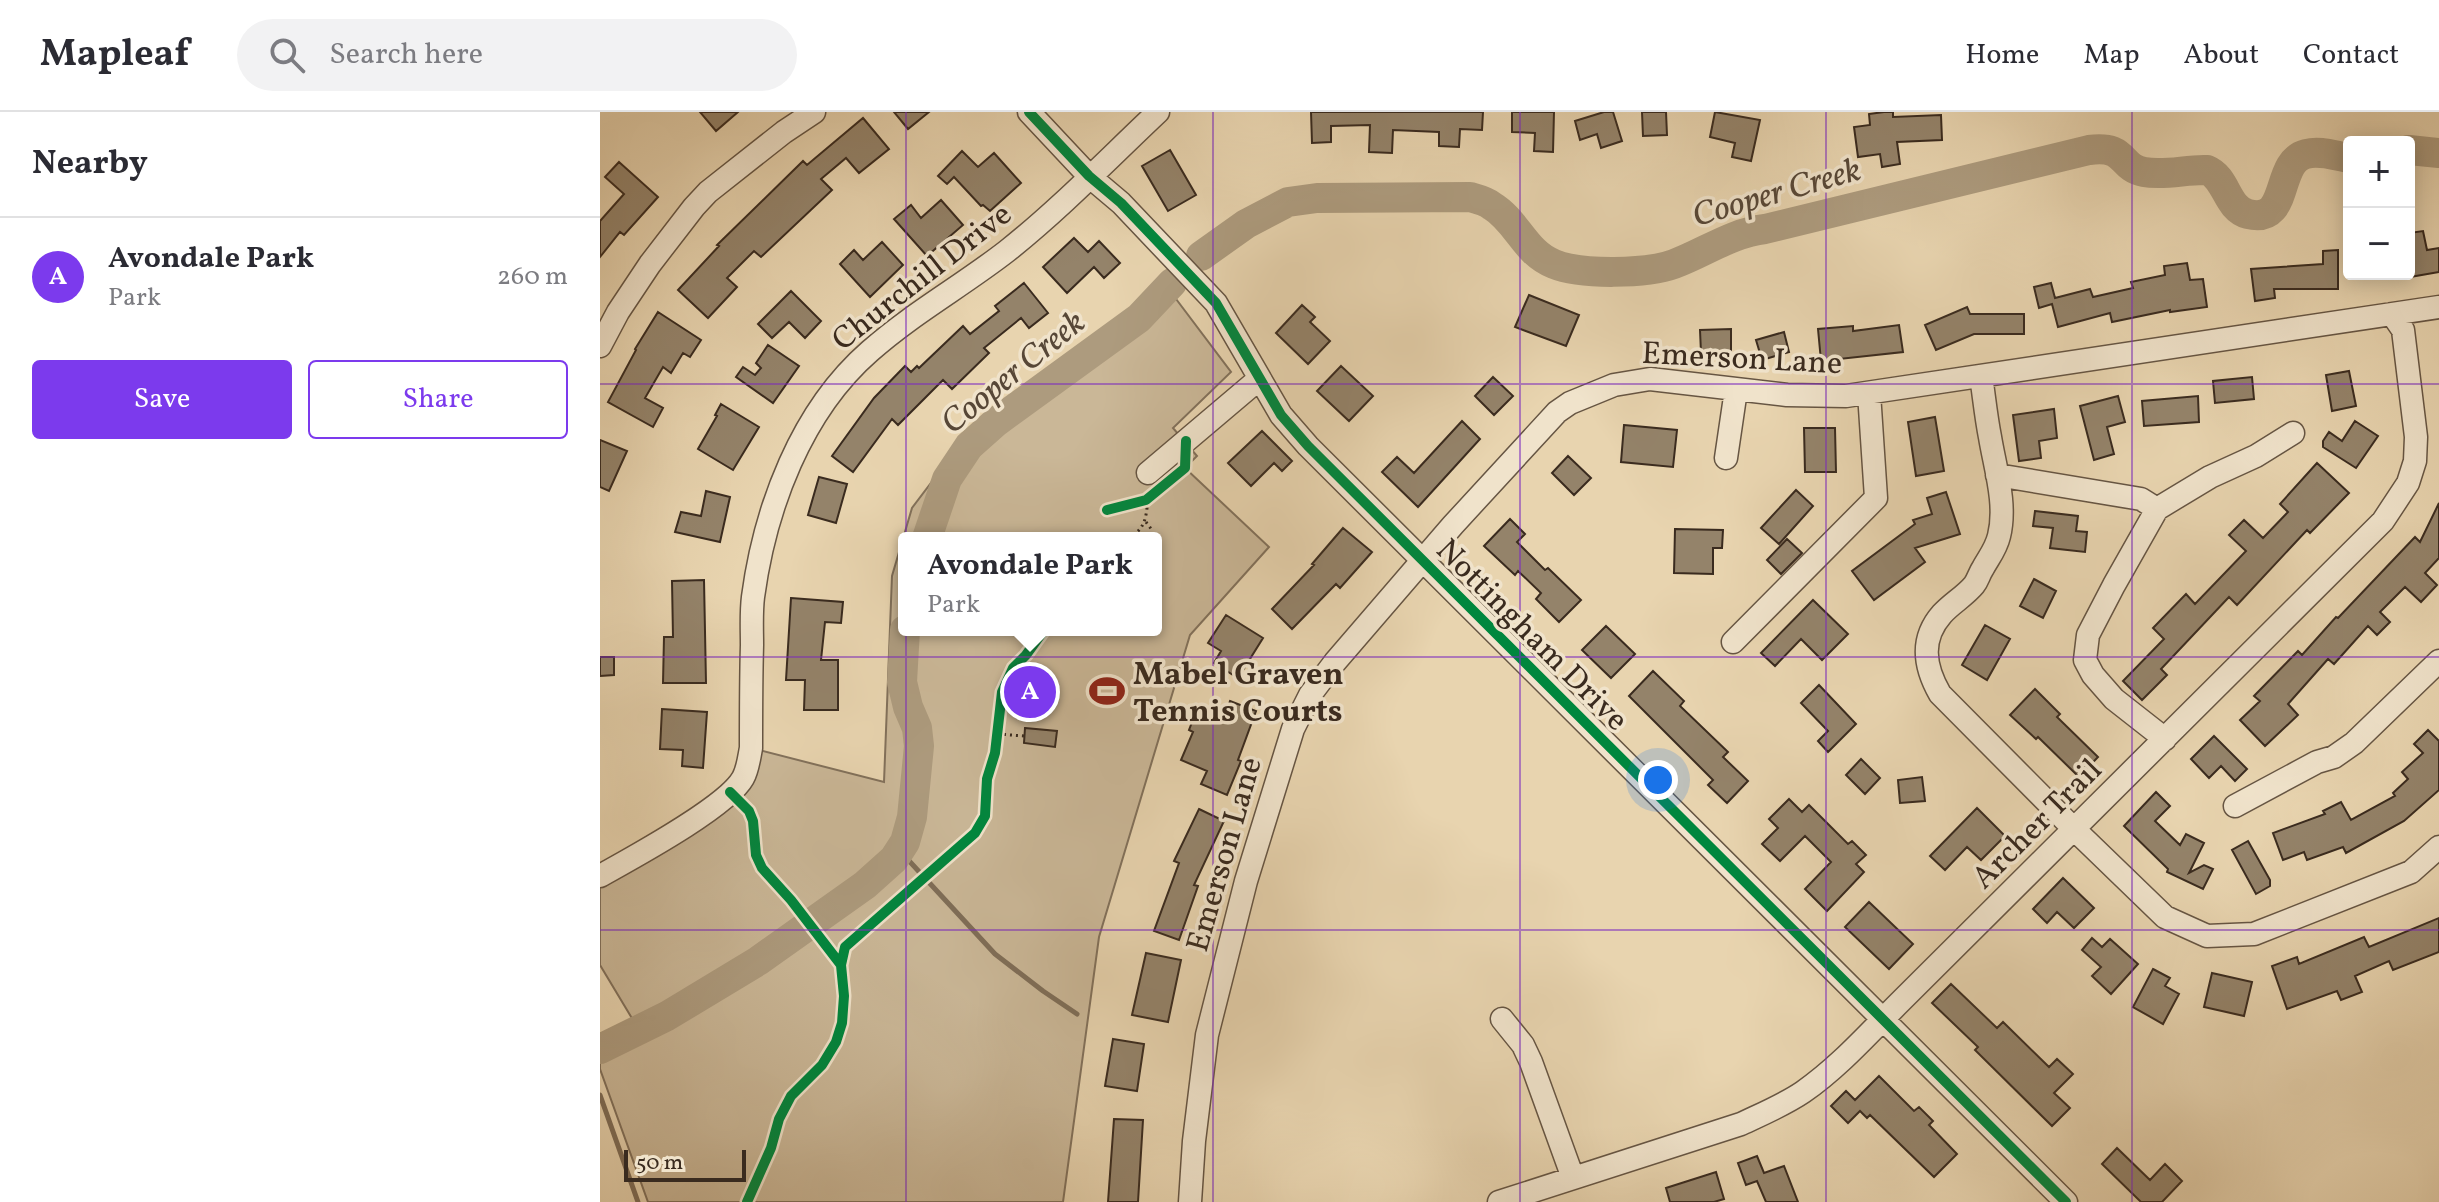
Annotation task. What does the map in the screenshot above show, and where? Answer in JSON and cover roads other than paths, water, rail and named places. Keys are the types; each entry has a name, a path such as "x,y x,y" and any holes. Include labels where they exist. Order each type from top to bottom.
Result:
{"street":[{"path":"600,346 650,264 694,207 773,140 814,112"},
{"name":"Nottingham Drive","path":"1029,112 1216,303 1281,415 1308,446 2066,1202"},
{"name":"Churchill Drive","path":"600,876 713,807 742,781 751,748 752,599 765,536 778,495 805,433 832,393 868,352 903,323 1007,251 1158,112"},
{"name":"Emerson Lane","path":"1190,1202 1207,1035 1246,881 1293,729 1310,695 1335,662 1422,560 1547,423 1570,403 1614,385 1650,379 1787,395 1846,396 2439,307"},
{"name":"Archer Trail","path":"1499,1202 1741,1124 1768,1112 1802,1092 1833,1068 1883,1020 2383,521 2408,483 2415,461 2416,437 2403,330 2392,314"},
{"path":"1981,376 1997,475 2000,535 1977,582 1944,612 1926,642 1931,679 1940,694 2165,917 2207,936 2254,934 2411,872 2439,847"},
{"path":"1148,473 1259,379"},
{"path":"1726,458 1736,390"},
{"path":"1733,642 1876,498 1869,393"},
{"path":"2165,739 2114,699 2093,675 2085,660 2088,635 2157,509 2293,433"},
{"path":"1997,475 2141,499 2157,509"},
{"path":"2235,806 2317,762 2334,757 2354,743 2439,661"},
{"path":"1502,1019 1523,1045 1531,1062 1573,1178"}],"waterway":[{"name":"Cooper Creek","path":"1201,256 1246,224 1288,202 1317,198 1470,197 1501,212 1528,245 1554,264 1580,270 1631,271 1674,264 1753,231 2089,150 2117,153 2130,166 2144,172 2207,170 2219,179 2241,211 2262,215 2277,202 2289,168 2296,159 2317,153 2343,157"},
{"name":"Cooper Creek","path":"2415,151 2439,153"},
{"name":"Cooper Creek","path":"929,532 947,479 969,446 996,422 1139,318 1172,283"},
{"name":"Cooper Creek","path":"600,1049 667,1016 758,961 865,885 894,859 905,842 912,817 919,746 917,728 902,682 905,636"},
{"path":"900,851 995,954 1077,1014"},
{"path":"600,1095 638,1202"}],"place":[{"name":"Mabel Graven Tennis Courts","path":"1107,691"},
{"name":"Avondale Park","path":"1030,692"}]}
